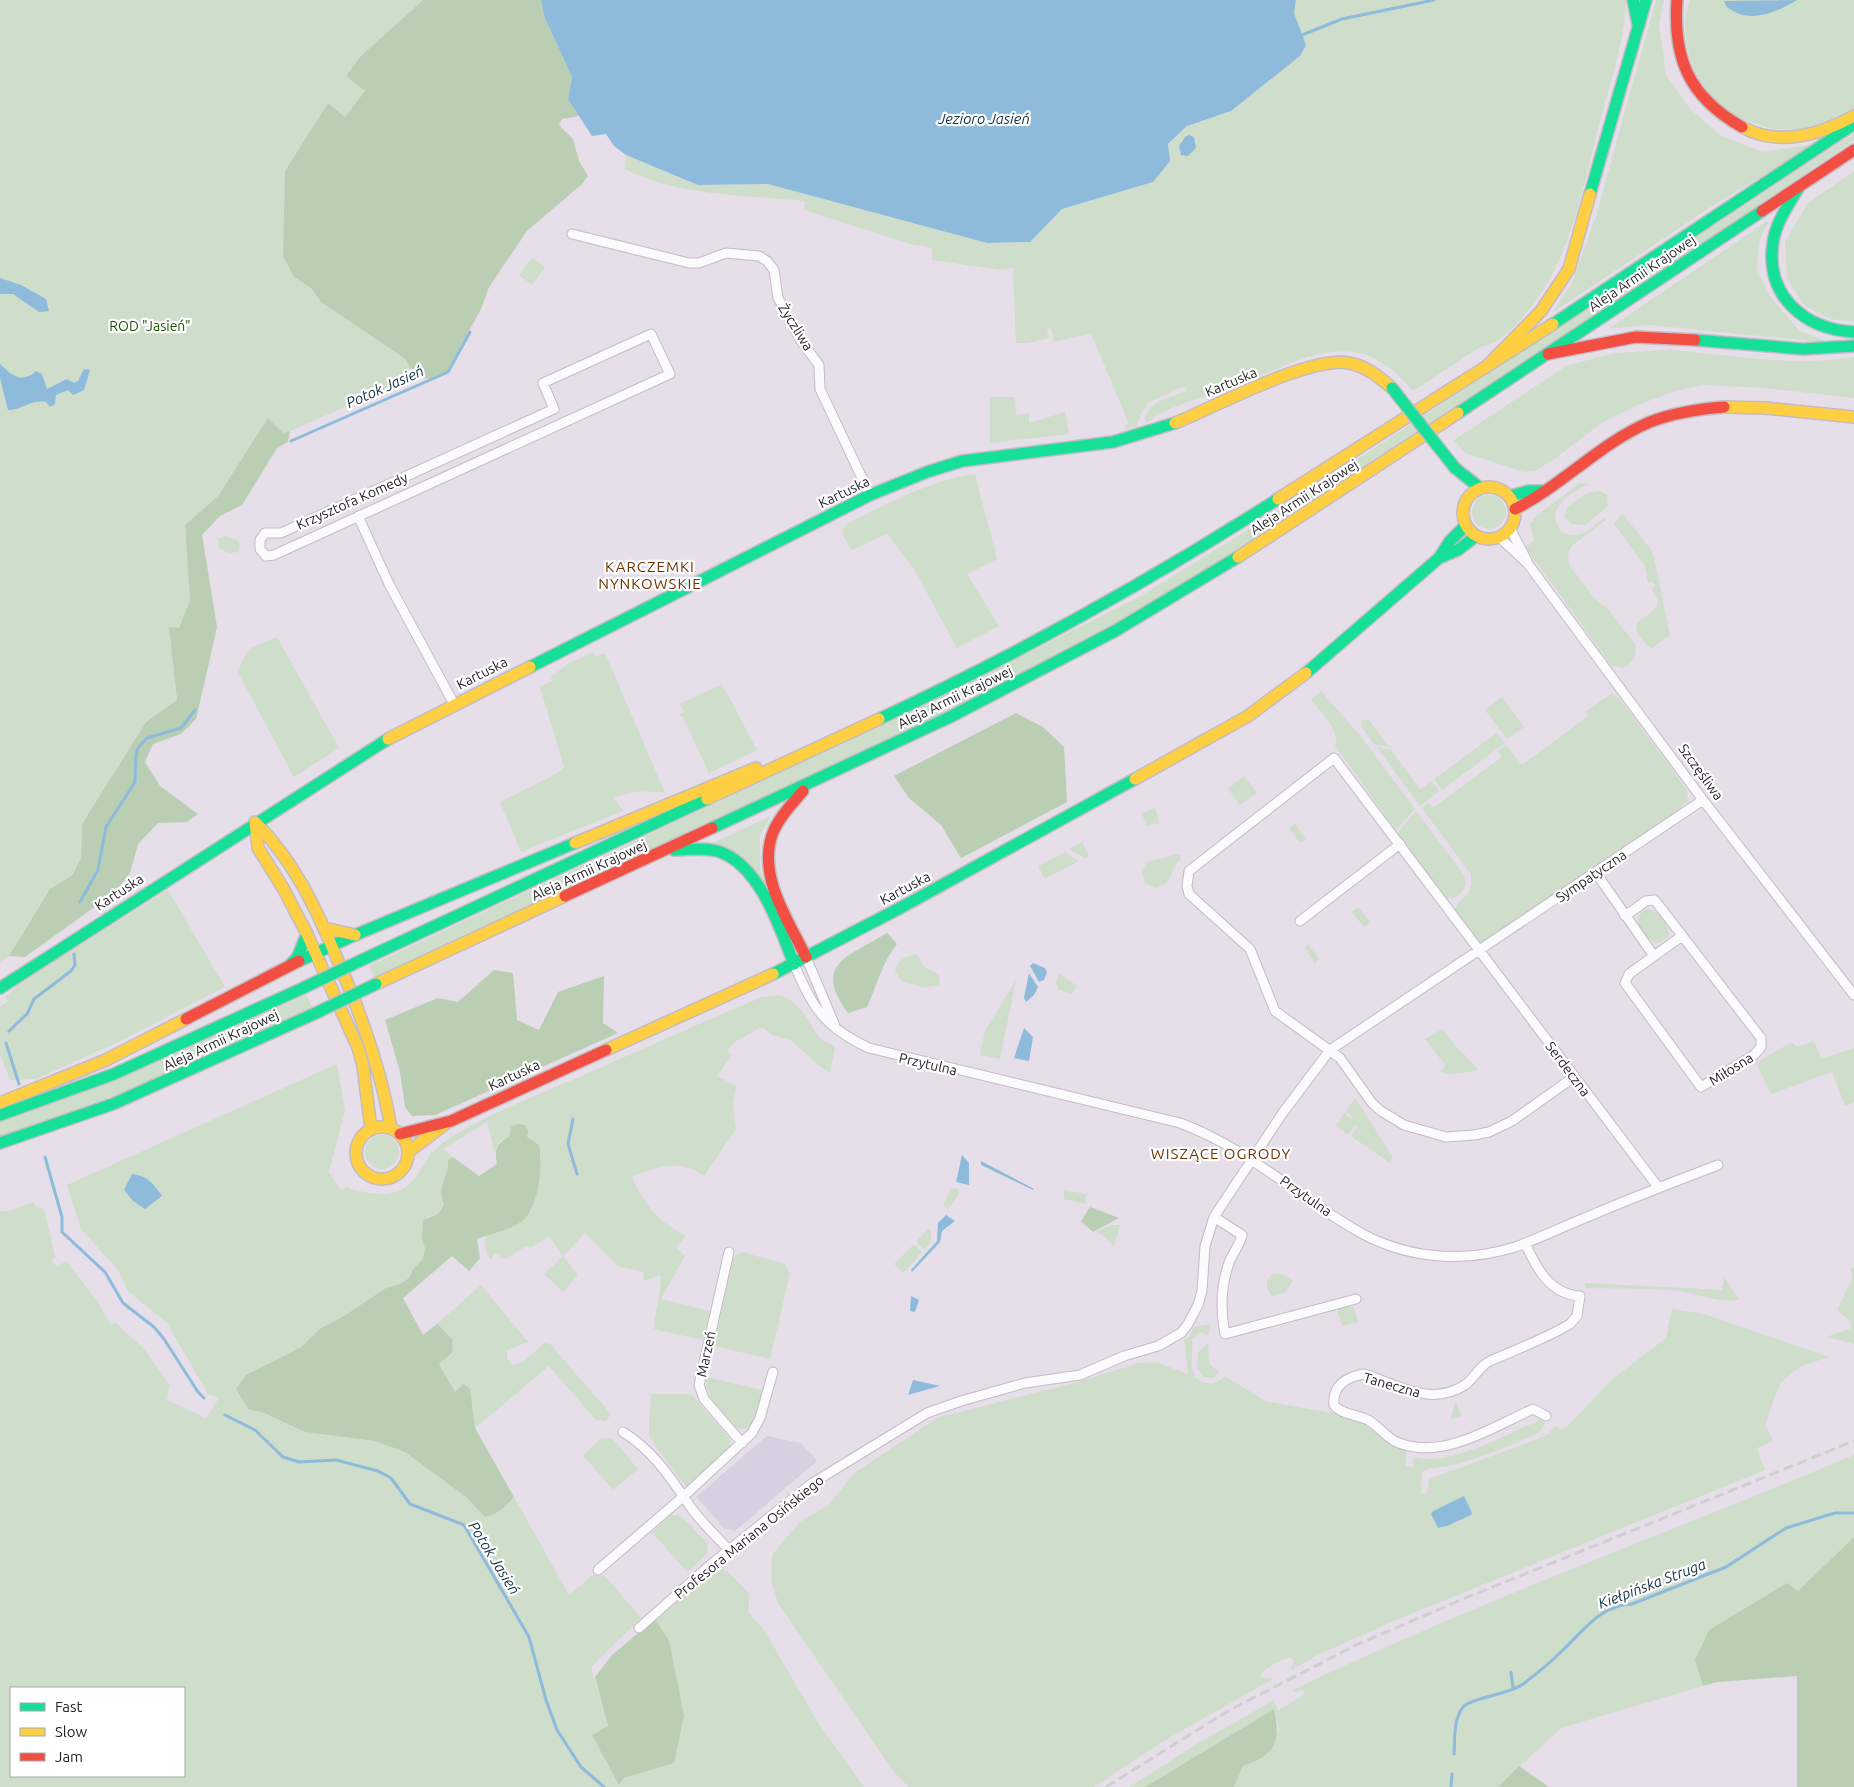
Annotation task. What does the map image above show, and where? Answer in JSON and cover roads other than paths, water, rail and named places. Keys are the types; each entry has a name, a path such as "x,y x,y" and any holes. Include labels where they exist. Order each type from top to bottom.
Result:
{"main road":[{"path":"1633,0 1638,27"},
{"path":"1485,368 1541,311 1569,269 1646,0"},
{"path":"1677,0 1674,21 1675,39 1683,65 1704,99 1727,120 1752,132 1792,138 1821,132 1854,116"},
{"name":"Aleja Armii Krajowej","path":"0,1114 42,1102 114,1074 303,988 952,685 1078,620 1186,558 1606,291 1854,124"},
{"name":"Aleja Armii Krajowej","path":"0,1143 113,1104 316,1013 668,850 989,698 1150,611 1266,540 1854,150"},
{"path":"1800,186 1781,217 1773,242 1771,258 1774,273 1785,297 1798,314 1811,324 1826,329 1854,332"},
{"path":"1548,354 1570,352 1620,340 1648,337 1797,349 1830,349 1854,346"},
{"name":"Kartuska","path":"0,988 381,742 870,496 937,467 962,460 1076,448 1132,438 1294,372 1322,364 1341,362 1365,368 1392,388 1455,468 1480,488"},
{"path":"1515,510 1532,501 1645,424 1686,410 1742,406 1854,418"},
{"name":"Kartuska","path":"1455,468 1468,497"},
{"path":"1496,487 1510,496 1515,510 1510,528 1499,537 1488,539 1476,536 1466,525 1463,511 1468,497 1480,488 1496,487"},
{"path":"1510,496 1529,490 1545,491"},
{"name":"Kartuska","path":"408,1152 451,1121 794,964 902,908 1248,716 1284,692 1309,672 1439,558 1450,541 1466,525"},
{"name":"Kartuska","path":"1439,558 1458,550 1476,536"},
{"path":"0,1103 106,1060 290,965 355,934 795,752 805,754"},
{"path":"806,957 774,889 767,866 768,840 774,825 788,805 810,783"},
{"path":"255,822 273,838 298,878 332,945 372,1042 396,1131 408,1152 402,1170 394,1176 384,1179 375,1178 366,1173 360,1166 356,1149 364,1134 370,1129 384,1127 396,1131"},
{"path":"255,822 258,848 283,888 316,953 358,1048 366,1083 370,1129"},
{"path":"668,850 721,852 746,869 756,881 794,964"},
{"path":"324,928 355,934"},
{"path":"290,965 298,958 306,934"},
{"name":"Kartuska","path":"396,1131 451,1121"}],"street":[{"name":"Życzliwa","path":"572,234 689,263 699,263 726,253 759,256 767,261 774,270 778,298 801,341 819,365 820,389 870,496"},
{"name":"Krzysztofa Komedy","path":"651,334 670,374 358,516 274,555 266,556 260,549 260,540 265,533 281,533 554,409 543,383 651,334"},
{"name":"Krzysztofa Komedy","path":"358,516 389,584 454,704"},
{"name":"Szczęśliwa","path":"1510,528 1528,564 1703,800 1854,995"},
{"name":"Szczęśliwa","path":"1499,537 1528,564"},
{"path":"1478,950 1334,758 1194,864 1189,871 1187,886 1194,900 1245,943 1257,964 1275,1011 1330,1050 1343,1062 1363,1092 1380,1111 1404,1125 1446,1137 1474,1135 1505,1125 1574,1076"},
{"name":"Sympatyczna","path":"1253,1159 1330,1050 1703,800"},
{"path":"1300,921 1400,844"},
{"path":"1596,873 1654,956"},
{"name":"Miłosna","path":"1625,916 1646,901 1654,900 1746,1018 1761,1038 1762,1043 1754,1055 1700,1087 1625,983 1629,974 1682,936"},
{"name":"Serdeczna","path":"1478,950 1658,1188"},
{"path":"806,957 836,1029"},
{"name":"Przytulna","path":"794,964 810,1002 820,1015 836,1029 859,1044 885,1054 1096,1101 1180,1122 1215,1137 1253,1159 1354,1229 1386,1245 1438,1256 1480,1255 1525,1243 1718,1165"},
{"path":"1253,1159 1214,1217 1242,1236 1225,1278 1222,1305 1225,1334 1356,1299"},
{"name":"Profesora Mariana Osińskiego","path":"639,1628 728,1550 811,1484 927,1413 961,1401 1025,1383 1080,1375 1124,1356 1158,1346 1181,1333 1198,1305 1202,1291 1205,1246 1214,1217"},
{"name":"Taneczna","path":"1525,1243 1545,1279 1561,1290 1580,1296 1577,1316 1570,1324 1488,1362 1467,1384 1443,1395 1420,1394 1364,1374 1341,1382 1334,1395 1334,1405 1338,1410 1368,1420 1395,1441 1418,1447 1436,1447 1454,1443 1533,1409 1546,1416"},
{"name":"Marzeń","path":"729,1252 699,1385 704,1399 742,1443"},
{"path":"598,1570 684,1496 752,1432 760,1418 773,1372"},
{"path":"624,1432 642,1444 675,1482 694,1511 728,1550"}],"water":[{"name":"Jezioro Jasień","path":"541,0 1296,0 1294,13 1306,45 1300,56 1231,111 1187,126 1168,144 1170,161 1153,182 1062,209 1030,242 987,243 768,184 698,185 626,155 614,146 606,134 592,136 568,99 572,77 544,16"},
{"path":"1797,0 1771,13 1752,16 1734,12 1726,6 1724,1"},
{"path":"1189,135 1194,137 1196,148 1188,156 1181,155 1179,146 1185,137"},
{"path":"0,278 21,285 46,299 49,311 39,312 13,294 0,294"},
{"path":"0,364 17,377 26,377 36,371 42,374 47,389 67,379 74,383 78,381 84,369 90,370 84,390 73,395 68,390 56,395 55,404 50,407 46,402 41,401 8,410 0,378"},
{"path":"1033,963 1045,968 1047,972 1044,980 1039,982 1030,966"},
{"path":"1029,973 1038,987 1034,995 1026,1002 1024,998"},
{"path":"1024,1028 1033,1037 1029,1061 1014,1058"},
{"path":"962,1155 969,1163 969,1185 956,1182"},
{"path":"981,1161 1034,1189 981,1165"},
{"path":"132,1174 142,1176 150,1181 162,1196 145,1209 133,1201 124,1190"},
{"path":"946,1215 955,1221 942,1231 940,1242 912,1272 911,1270 937,1241 938,1223"},
{"path":"911,1296 919,1300 915,1312 910,1311"},
{"path":"913,1380 940,1386 908,1395"},
{"path":"1464,1496 1472,1513 1471,1515 1438,1528 1431,1514 1433,1511"}],"waterway":[{"path":"1302,35 1342,19 1434,0"},
{"name":"Potok Jasień","path":"291,441 448,372 470,332"},
{"name":"Potok Jasień","path":"80,902 98,870 106,827 135,782 138,748 147,738 181,728 195,710"},
{"path":"9,1031 27,1014 34,999 71,971 75,965 74,954"},
{"name":"Potok Jasień","path":"6,1043 19,1084"},
{"path":"573,1119 568,1144 577,1174"},
{"name":"Potok Jasień","path":"45,1157 62,1217 62,1232 105,1272 123,1303 154,1327 204,1398"},
{"name":"Potok Jasień","path":"225,1415 255,1430 283,1457 299,1462 336,1460 378,1471 391,1478 410,1504 464,1525 529,1637 546,1700 557,1730 581,1767 604,1787"},
{"name":"Kiełpińska Struga","path":"1454,1754 1456,1723 1464,1706 1468,1703 1509,1691 1523,1684 1539,1672 1602,1614 1621,1605 1632,1604 1726,1567 1786,1528 1835,1513 1854,1513"},
{"path":"1511,1672 1513,1688"},
{"name":"Kiełpińska Struga","path":"1451,1787 1452,1774"}],"railway":[{"path":"1106,1787 1228,1711 1356,1645 1463,1599 1854,1441"}],"district":[{"name":"KARCZEMKI NYNKOWSKIE","path":"650,576"},
{"name":"WISZĄCE OGRODY","path":"1221,1154"}],"park label":[{"name":"ROD \"Jasień\"","path":"150,326"}]}
